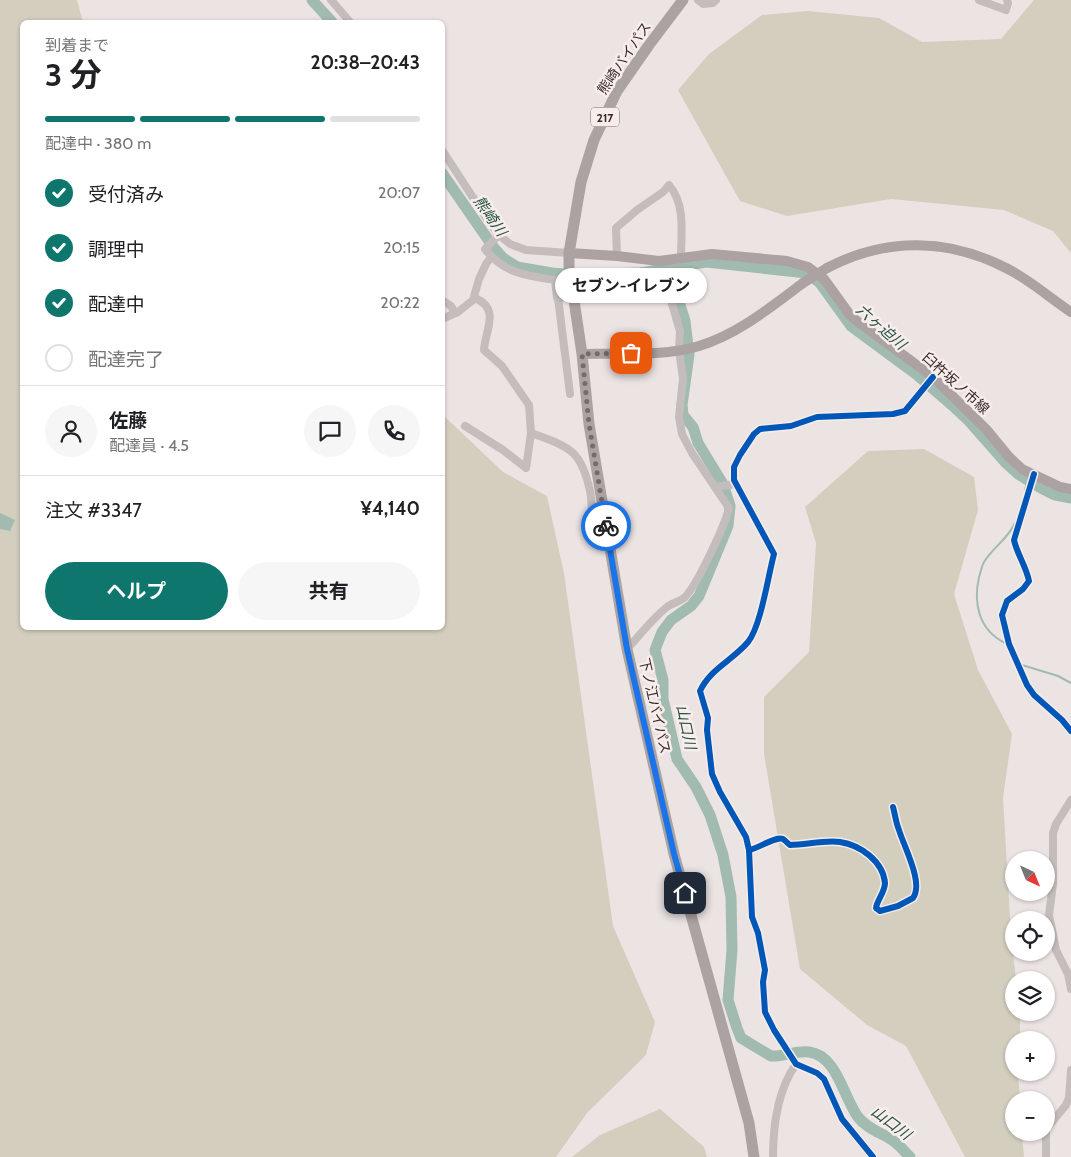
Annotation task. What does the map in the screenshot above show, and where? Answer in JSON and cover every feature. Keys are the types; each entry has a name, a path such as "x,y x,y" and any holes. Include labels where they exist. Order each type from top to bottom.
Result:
{"highway":[{"name":"熊崎バイパス","path":"569,253 581,182 594,140 617,91 683,0"},
{"name":"下ノ江バイパス","path":"569,253 570,285 582,354 589,424 627,649 674,854 749,1123 754,1157"}],"main road":[{"path":"582,354 681,350 696,347 732,332 760,315 803,283 844,259 876,248 906,244 939,246 979,256 1009,269 1071,312"},
{"name":"臼杵坂ノ市線","path":"569,253 617,256 659,262 712,254 787,261 808,267 824,279 850,315 931,378 986,430 1009,457 1022,468 1033,476 1060,487 1071,489"}],"street":[{"path":"331,0 348,20"},
{"path":"701,2 713,3 716,0"},
{"path":"979,0 1006,10 1008,3 1006,0"},
{"path":"445,155 498,236 510,244 526,250 569,253"},
{"path":"617,256 616,228 669,186 676,193 680,207 681,258"},
{"path":"498,236 485,249 491,257 517,274 555,280 557,298 561,298 570,394"},
{"path":"445,318 469,304 475,298 480,279 491,257"},
{"path":"580,295 583,294 587,283 644,282 657,287 670,297 680,331 682,379 679,417 682,434 692,453 729,508 727,520 693,587 683,598 668,606 627,649"},
{"path":"465,426 503,450 526,468 531,433 529,405 502,366 484,350 490,324 489,313 485,303 475,298"},
{"path":"445,302 450,304 455,313"},
{"path":"563,329 577,327"},
{"path":"568,368 583,366"},
{"path":"873,1157 842,1119 824,1079 817,1072 796,1064 765,1012 764,970 758,933 752,916 746,837 720,792 712,774 707,730 708,718 700,691 709,676 750,640 760,611 774,554 734,484 734,467 754,434 760,430 791,426 817,417 893,414 905,411 931,378"},
{"path":"531,433 554,441 574,452 586,471 592,502 592,514 596,516 604,514"},
{"path":"1033,476 1014,540 1016,549 1028,573 1029,581 1023,589 1007,601 1002,615 1009,644 1027,685 1071,731"},
{"path":"716,487 734,484"},
{"path":"1071,800 1056,824 1053,833 1053,884 1049,915 1056,950 1068,974 1071,989"},
{"path":"748,850 756,849 777,839 784,840 790,845 839,842 854,847 871,857 880,868 885,885 876,908 880,911 888,910 913,898 917,890 910,857 898,829 893,807"},
{"path":"773,1157 775,1115 789,1074 796,1064"},
{"path":"1055,1120 1069,1098 1071,1070"},
{"path":"1046,1141 1046,1157"}],"shaded area":[{"path":"0,0 77,0 82,20 20,20 20,630 445,630 445,417 503,472 547,496 564,573 613,926 655,1022 646,1055 587,1113 556,1157 0,1157"},
{"path":"1034,0 1071,0 1071,253 1053,231 1004,210 891,199 787,216 740,201 678,90 709,54 762,15 808,11 879,18 922,42 1001,39"},
{"path":"924,449 974,477 978,510 954,594 978,670 1012,734 1003,798 1006,851 1005,901 1009,901 1010,911 1005,911 1005,961 1014,961 1015,971 1005,971 1005,1021 1020,1021 1020,1031 1005,1031 1005,1081 1019,1081 1019,1091 1005,1091 1005,1141 1023,1141 1024,1157 965,1157 906,1046 867,1025 800,969 764,754 764,697 809,652 816,543 805,507 868,451"},
{"path":"0,513 15,520 10,531 0,529"},
{"path":"660,1109 704,1147 707,1157 572,1157 600,1135"}],"waterway":[{"name":"熊崎川","path":"312,0 330,20"},
{"name":"六ヶ迫川","path":"445,177 494,248 503,258 517,267 579,275 641,273 706,262 807,273 820,283 851,326 916,374 953,406 1018,474 1055,495 1071,498"},
{"name":"山口川","path":"641,273 646,273 658,281 679,302 685,321 689,355 682,405 683,415 693,427 698,443 723,484 730,506 728,526 699,596 691,606 671,620 662,632 655,650 663,680 663,699 677,759 696,787 710,815 723,855 731,897 732,950 728,1000 741,1038 771,1056 804,1052 819,1055 833,1069 853,1109 862,1122 896,1143 910,1157"},
{"path":"1025,490 1028,480"},
{"path":"1005,643 996,638 984,624 978,606 977,587 984,562 1015,523"},
{"path":"1022,665 1058,676 1071,683"}],"cycle path":[{"path":"873,1157 842,1119 824,1079 817,1073 796,1064 765,1012 763,982 765,970 758,933 752,917 749,850 746,837 720,792 712,774 707,730 708,718 700,691 704,683 742,648 753,635 774,554 734,480 734,467 754,434 760,429 791,426 817,417 893,414 905,411 933,377"},
{"path":"1034,474 1014,540 1029,581 1023,589 1007,601 1002,615 1009,644 1027,685 1034,695 1062,720 1071,731"},
{"path":"749,850 780,839 783,839 790,845 827,842 848,844 869,855 880,868 885,886 876,908 880,911 898,906 913,898 916,891 916,883 915,874 893,807"}],"way so far":[{"path":"606,526 589,424 582,354 631,353"}],"place":[{"name":"セブン-イレブン","path":"631,353"}],"route":[{"path":"606,526 627,649 674,854 685,893"}]}
